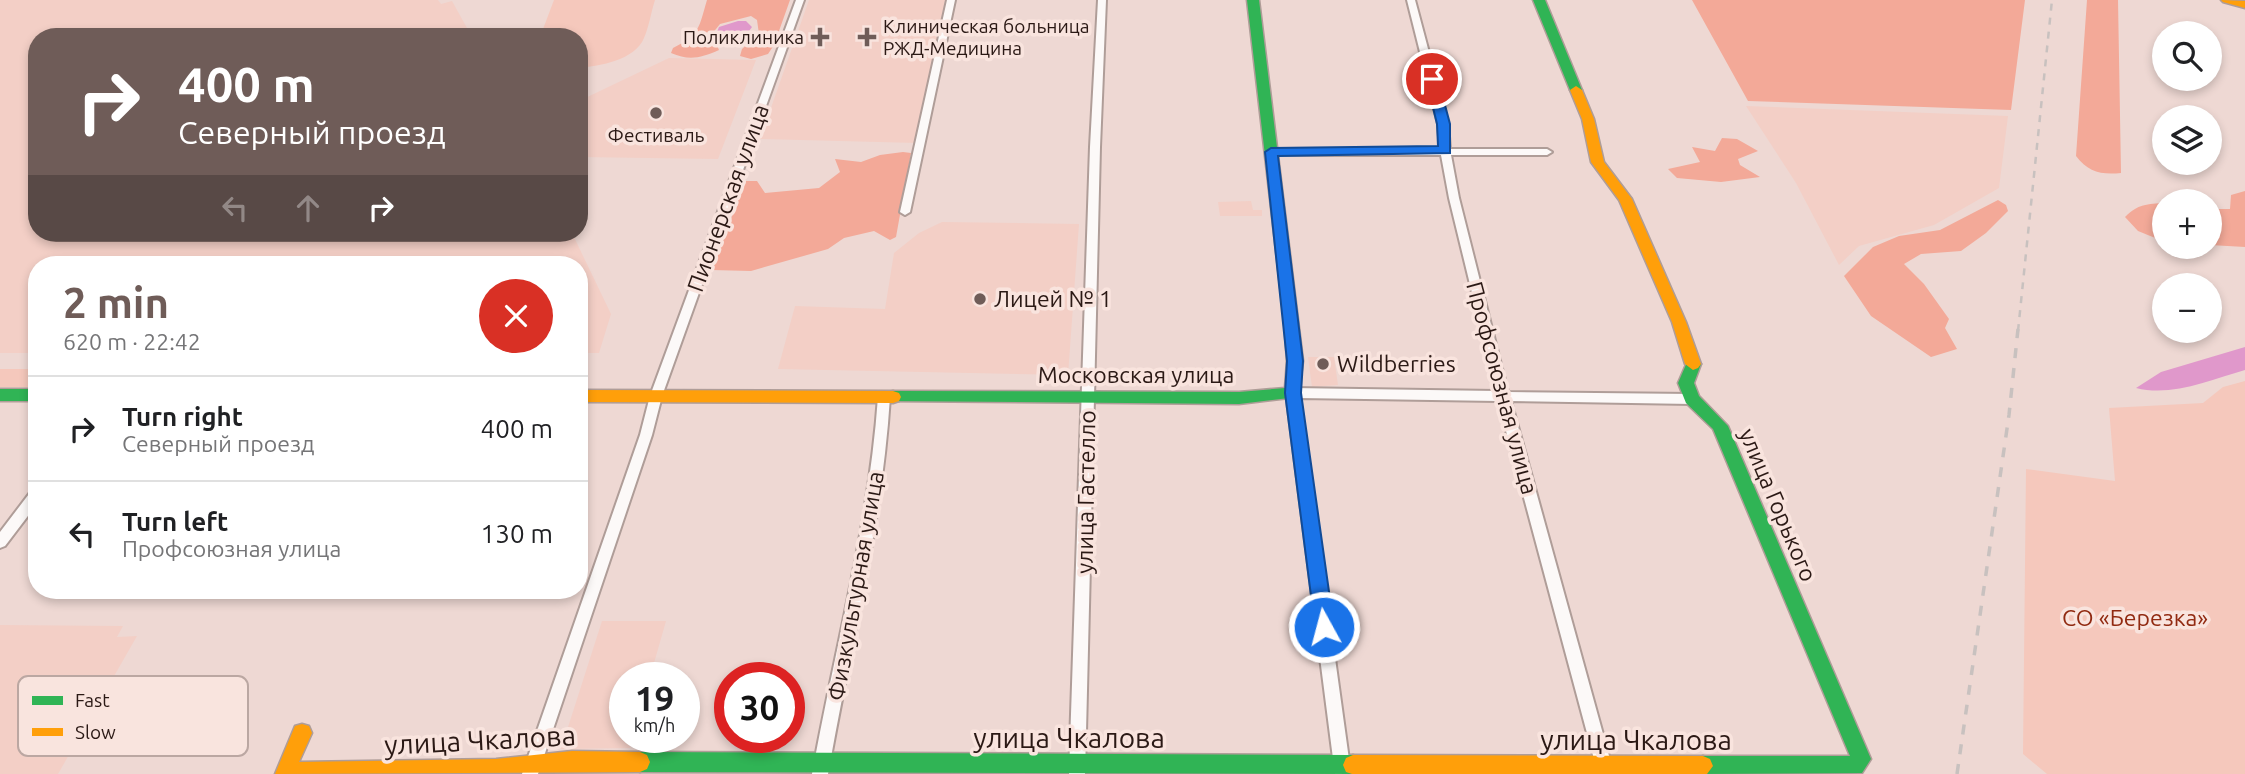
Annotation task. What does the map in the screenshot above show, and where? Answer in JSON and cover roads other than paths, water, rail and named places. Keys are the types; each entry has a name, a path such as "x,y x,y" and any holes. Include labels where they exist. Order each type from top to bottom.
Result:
{"street":[{"name":"Пионерская улица","path":"532,769 646,435 656,396 800,0"},
{"path":"905,212 951,0"},
{"name":"улица Гастелло","path":"1078,769 1095,147 1102,0"},
{"path":"1253,0 1295,361 1293,393 1342,770"},
{"name":"Профсоюзная улица","path":"1411,0 1443,124 1454,198 1503,396 1605,770"},
{"path":"1539,0 1588,119 1598,162 1625,199 1679,322 1693,364 1686,383 1692,399"},
{"path":"2227,0 2245,5"},
{"path":"1271,152 1547,152"},
{"name":"Московская улица","path":"588,396 1239,398 1293,393 1692,399"},
{"path":"0,395 28,395"},
{"name":"Физкультурная улица","path":"821,769 873,500 883,428 884,397"},
{"name":"улица Горького","path":"1692,399 1720,426 1861,759 1855,766"},
{"path":"0,542 28,506"},
{"name":"улица Чкалова","path":"302,733 284,772 532,769 572,761 821,769 1605,770 1855,766"}],"railway":[{"path":"2018,331 2052,0"},
{"path":"1957,774 2009,415 2018,329"}],"place":[{"name":"Поликлиника","path":"820,37"},
{"name":"Клиническая больница РЖД-Медицина","path":"867,37"},
{"name":"Фестиваль","path":"656,113"},
{"name":"Лицей № 1","path":"980,299"},
{"name":"Wildberries","path":"1323,364"}],"park label":[{"name":"СО «Березка»","path":"2135,618"}]}
